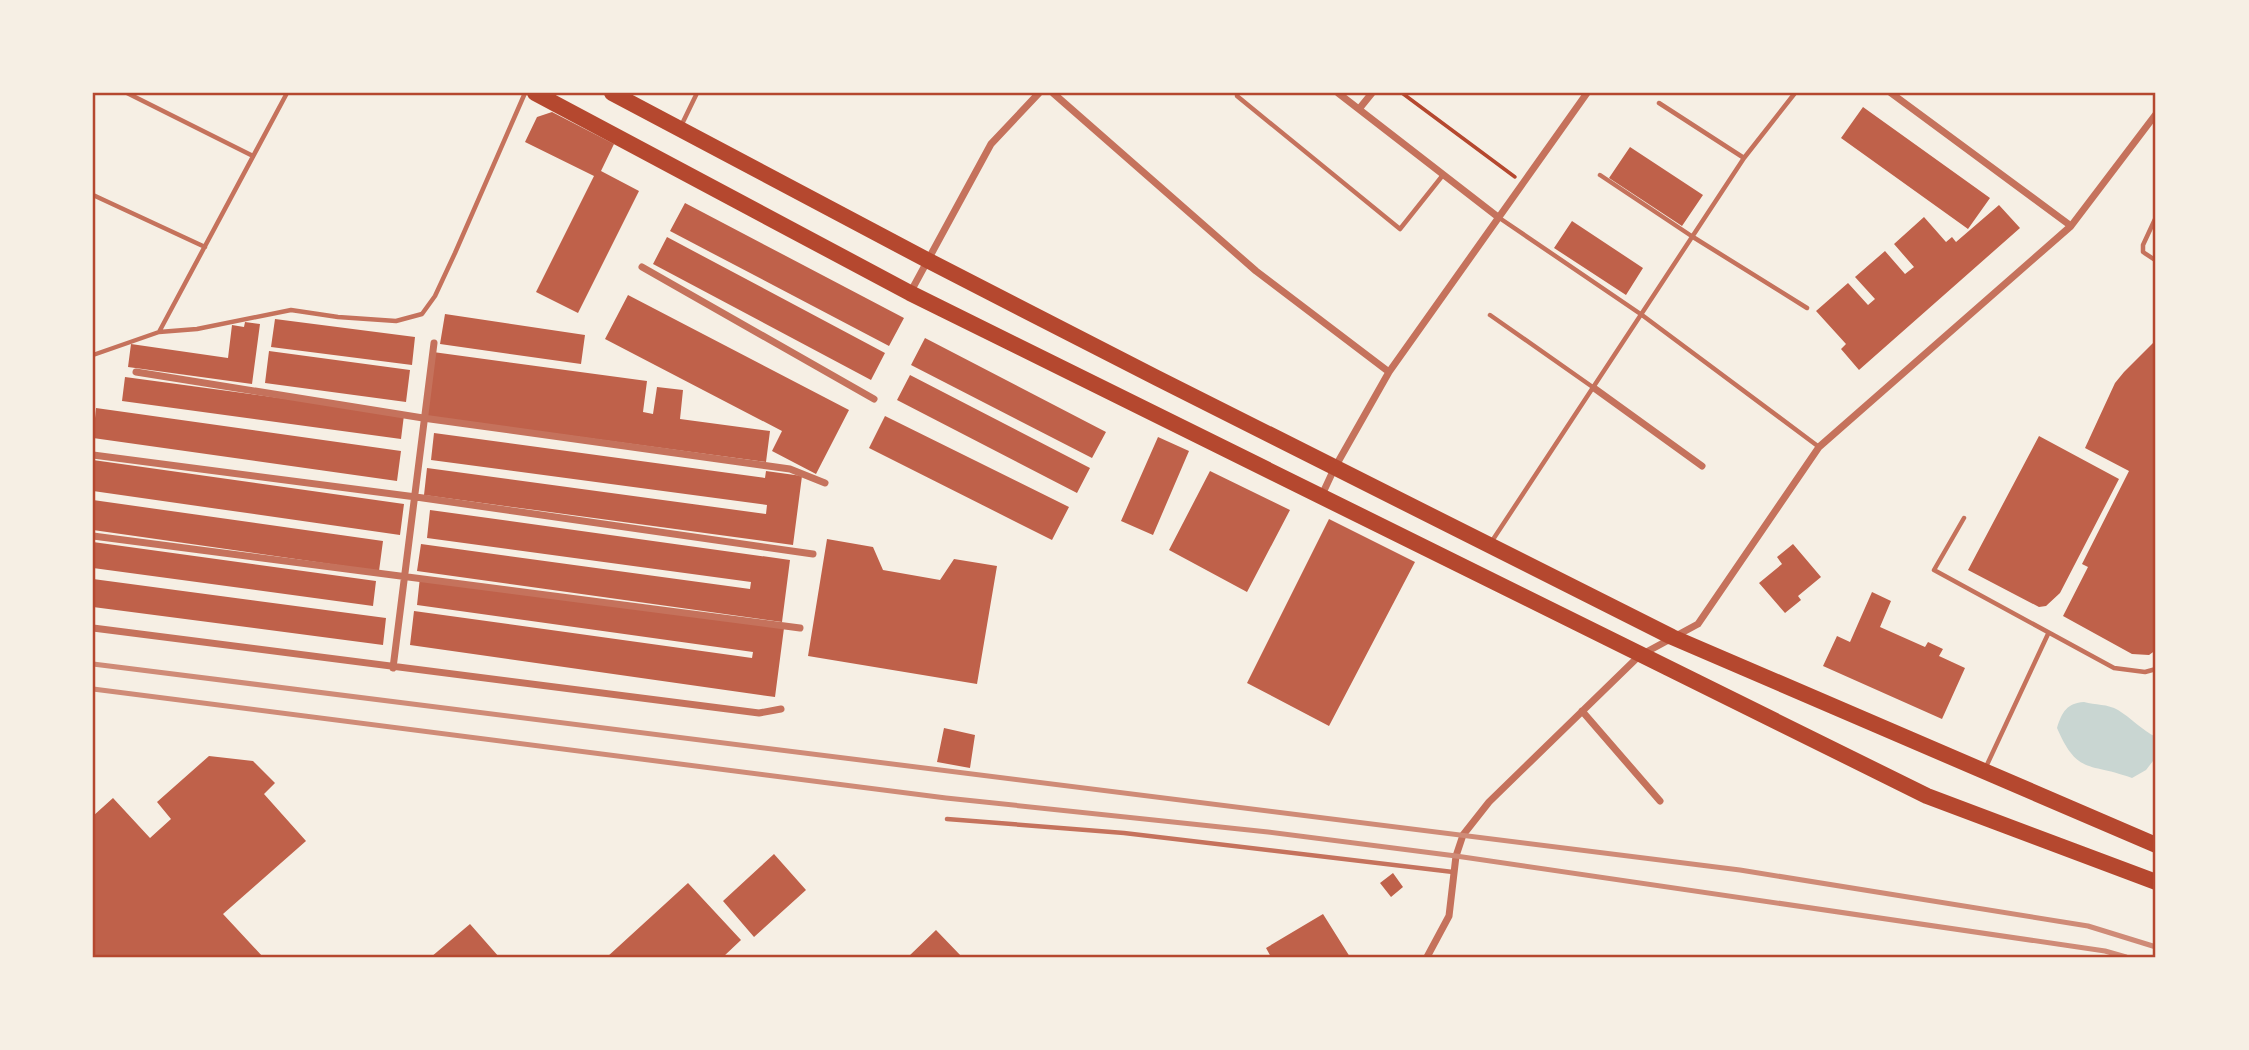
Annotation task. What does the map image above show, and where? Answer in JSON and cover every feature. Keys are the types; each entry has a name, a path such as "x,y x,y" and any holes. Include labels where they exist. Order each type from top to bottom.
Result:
{"main road":[{"path":"535,93 910,293 1639,656 1927,796 2156,882"},
{"path":"612,93 929,261 1334,469 1672,637 2156,845"}],"street":[{"path":"910,293 991,144 1039,93"},
{"path":"1053,93 1256,271 1389,372"},
{"path":"1338,93 1498,217"},
{"path":"1359,109 1372,93"},
{"path":"1321,497 1389,372 1587,93"},
{"path":"1891,93 2071,226"},
{"path":"1427,957 1449,916 1453,872 1462,835 1489,802 1639,656 1698,624 1819,447 2071,226 2156,114"},
{"path":"642,267 874,399"},
{"path":"393,668 434,342"},
{"path":"136,372 423,418 790,469 825,483"},
{"path":"1594,388 1702,466"},
{"path":"93,454 813,554"},
{"path":"93,536 800,628"},
{"path":"93,628 759,713 781,709"},
{"path":"1582,711 1660,800"}],"lane":[{"path":"127,93 253,156"},
{"path":"159,332 287,93"},
{"path":"93,355 159,332 197,329 292,310 338,317 396,321 422,314 435,296 456,253 524,93"},
{"path":"680,128 697,93"},
{"path":"1237,93 1237,96 1400,229 1443,175"},
{"path":"1489,545 1744,158 1795,93"},
{"path":"1659,103 1744,158"},
{"path":"1600,175 1807,308"},
{"path":"93,195 205,247"},
{"path":"1498,217 1642,315 1819,447"},
{"path":"2155,260 2143,252 2143,246 2156,217"},
{"path":"1490,316 1594,388"},
{"path":"1964,518 1934,570 2114,668 2145,672 2156,669"},
{"path":"1984,771 2048,634"},
{"path":"947,819 1124,833 1453,872"}],"path":[{"path":"1402,93 1522,183"}],"shaded area":[{"path":"2084,702 2114,708 2156,737 2156,763 2153,761 2146,770 2132,778 2079,761 2064,743 2057,728 2066,709 2073,704"}],"building":[{"path":"1863,107 1990,198 1968,229 1841,138"},
{"path":"552,112 614,144 601,171 639,191 578,313 536,292 594,176 525,142 537,117"},
{"path":"1630,147 1703,195 1682,226 1609,178"},
{"path":"685,203 904,318 889,346 670,231"},
{"path":"1999,205 2020,228 1859,370 1841,349 1846,344 1816,311 1848,283 1868,305 1875,299 1855,277 1885,251 1905,274 1914,267 1894,244 1924,217 1946,242 1952,237 1956,242"},
{"path":"1572,221 1643,268 1626,295 1554,248"},
{"path":"667,237 885,353 871,380 653,264"},
{"path":"628,295 849,410 816,474 772,451 782,431 605,339"},
{"path":"445,314 585,335 581,364 440,344"},
{"path":"275,319 415,337 412,365 271,347"},
{"path":"245,322 260,324 252,384 128,367 131,344 228,358 232,325 244,327"},
{"path":"925,338 1106,432 1092,458 911,365"},
{"path":"2156,340 2156,650 2149,655 2132,654 2063,616 2088,567 2082,564 2129,471 2085,448 2115,383"},
{"path":"269,351 410,370 406,402 265,383"},
{"path":"433,352 647,381 643,412 653,414 657,387 683,390 680,419 770,431 766,462 425,416"},
{"path":"910,375 1090,468 1077,493 897,400"},
{"path":"125,377 404,415 401,439 122,401"},
{"path":"96,408 401,451 397,481 93,438"},
{"path":"885,416 1069,507 1052,540 869,448"},
{"path":"434,433 765,478 766,471 802,476 793,545 424,495 427,468 766,514 767,505 431,460"},
{"path":"2039,436 2119,479 2060,593 2046,606 2039,607 1968,570"},
{"path":"1158,437 1189,451 1153,535 1121,521"},
{"path":"93,460 404,504 400,535 93,491"},
{"path":"1210,471 1290,510 1247,592 1169,550"},
{"path":"93,500 383,541 379,571 93,530"},
{"path":"430,510 790,560 782,622 417,571 421,544 750,589 751,582 427,538"},
{"path":"1329,519 1415,562 1329,726 1247,683"},
{"path":"827,539 873,547 883,570 940,580 954,559 997,566 977,684 808,656"},
{"path":"93,542 376,581 373,606 93,568"},
{"path":"1793,544 1821,577 1798,596 1801,600 1785,613 1759,583 1782,564 1777,557"},
{"path":"420,577 784,628 775,697 410,645 414,611 752,658 753,652 417,605"},
{"path":"93,579 386,618 383,645 93,607"},
{"path":"1872,592 1891,601 1880,627 1925,647 1928,642 1943,649 1939,656 1965,668 1942,719 1823,666 1837,636 1850,642"},
{"path":"944,728 975,735 970,768 937,762"},
{"path":"209,756 253,761 275,783 264,794 306,841 223,914 263,957 93,957 93,816 113,798 150,838 171,819 157,802"},
{"path":"774,854 806,890 754,937 723,901"},
{"path":"1393,873 1403,887 1391,897 1380,883"},
{"path":"688,883 741,940 723,957 607,957"},
{"path":"1323,914 1350,957 1271,957 1266,948"},
{"path":"470,924 499,957 431,957"},
{"path":"936,930 962,957 908,957"}],"railway":[{"path":"93,664 1740,870 2088,926 2156,947"},
{"path":"93,689 946,798 1268,832 1456,856 2105,951 2126,957"}]}
